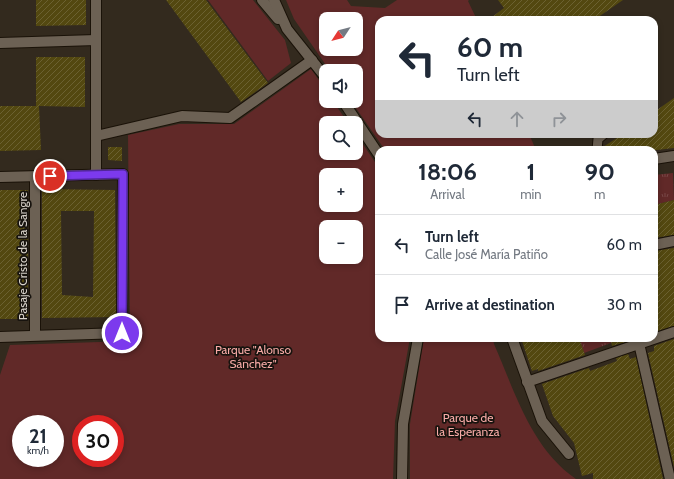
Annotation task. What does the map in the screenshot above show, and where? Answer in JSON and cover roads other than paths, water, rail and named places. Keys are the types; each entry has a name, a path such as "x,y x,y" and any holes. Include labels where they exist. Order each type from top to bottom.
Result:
{"street":[{"path":"96,0 96,175"},
{"path":"262,0 288,29 319,69"},
{"path":"274,0 288,29"},
{"path":"0,43 96,40"},
{"path":"96,136 182,116 230,118 312,60"},
{"path":"347,108 375,149"},
{"path":"658,158 674,156"},
{"path":"0,178 123,174 122,333 34,335 0,339"},
{"name":"Pasaje Cristo de la Sangre","path":"34,335 35,176"},
{"path":"658,245 674,241"},
{"path":"658,336 674,332"},
{"path":"402,479 402,424 417,342"},
{"path":"513,342 542,421 569,454"},
{"path":"527,382 635,342"},
{"path":"638,342 670,479"}],"park label":[{"name":"Parque \"Alonso Sánchez\"","path":"253,356"},
{"name":"Parque de la Esperanza","path":"468,424"}]}
